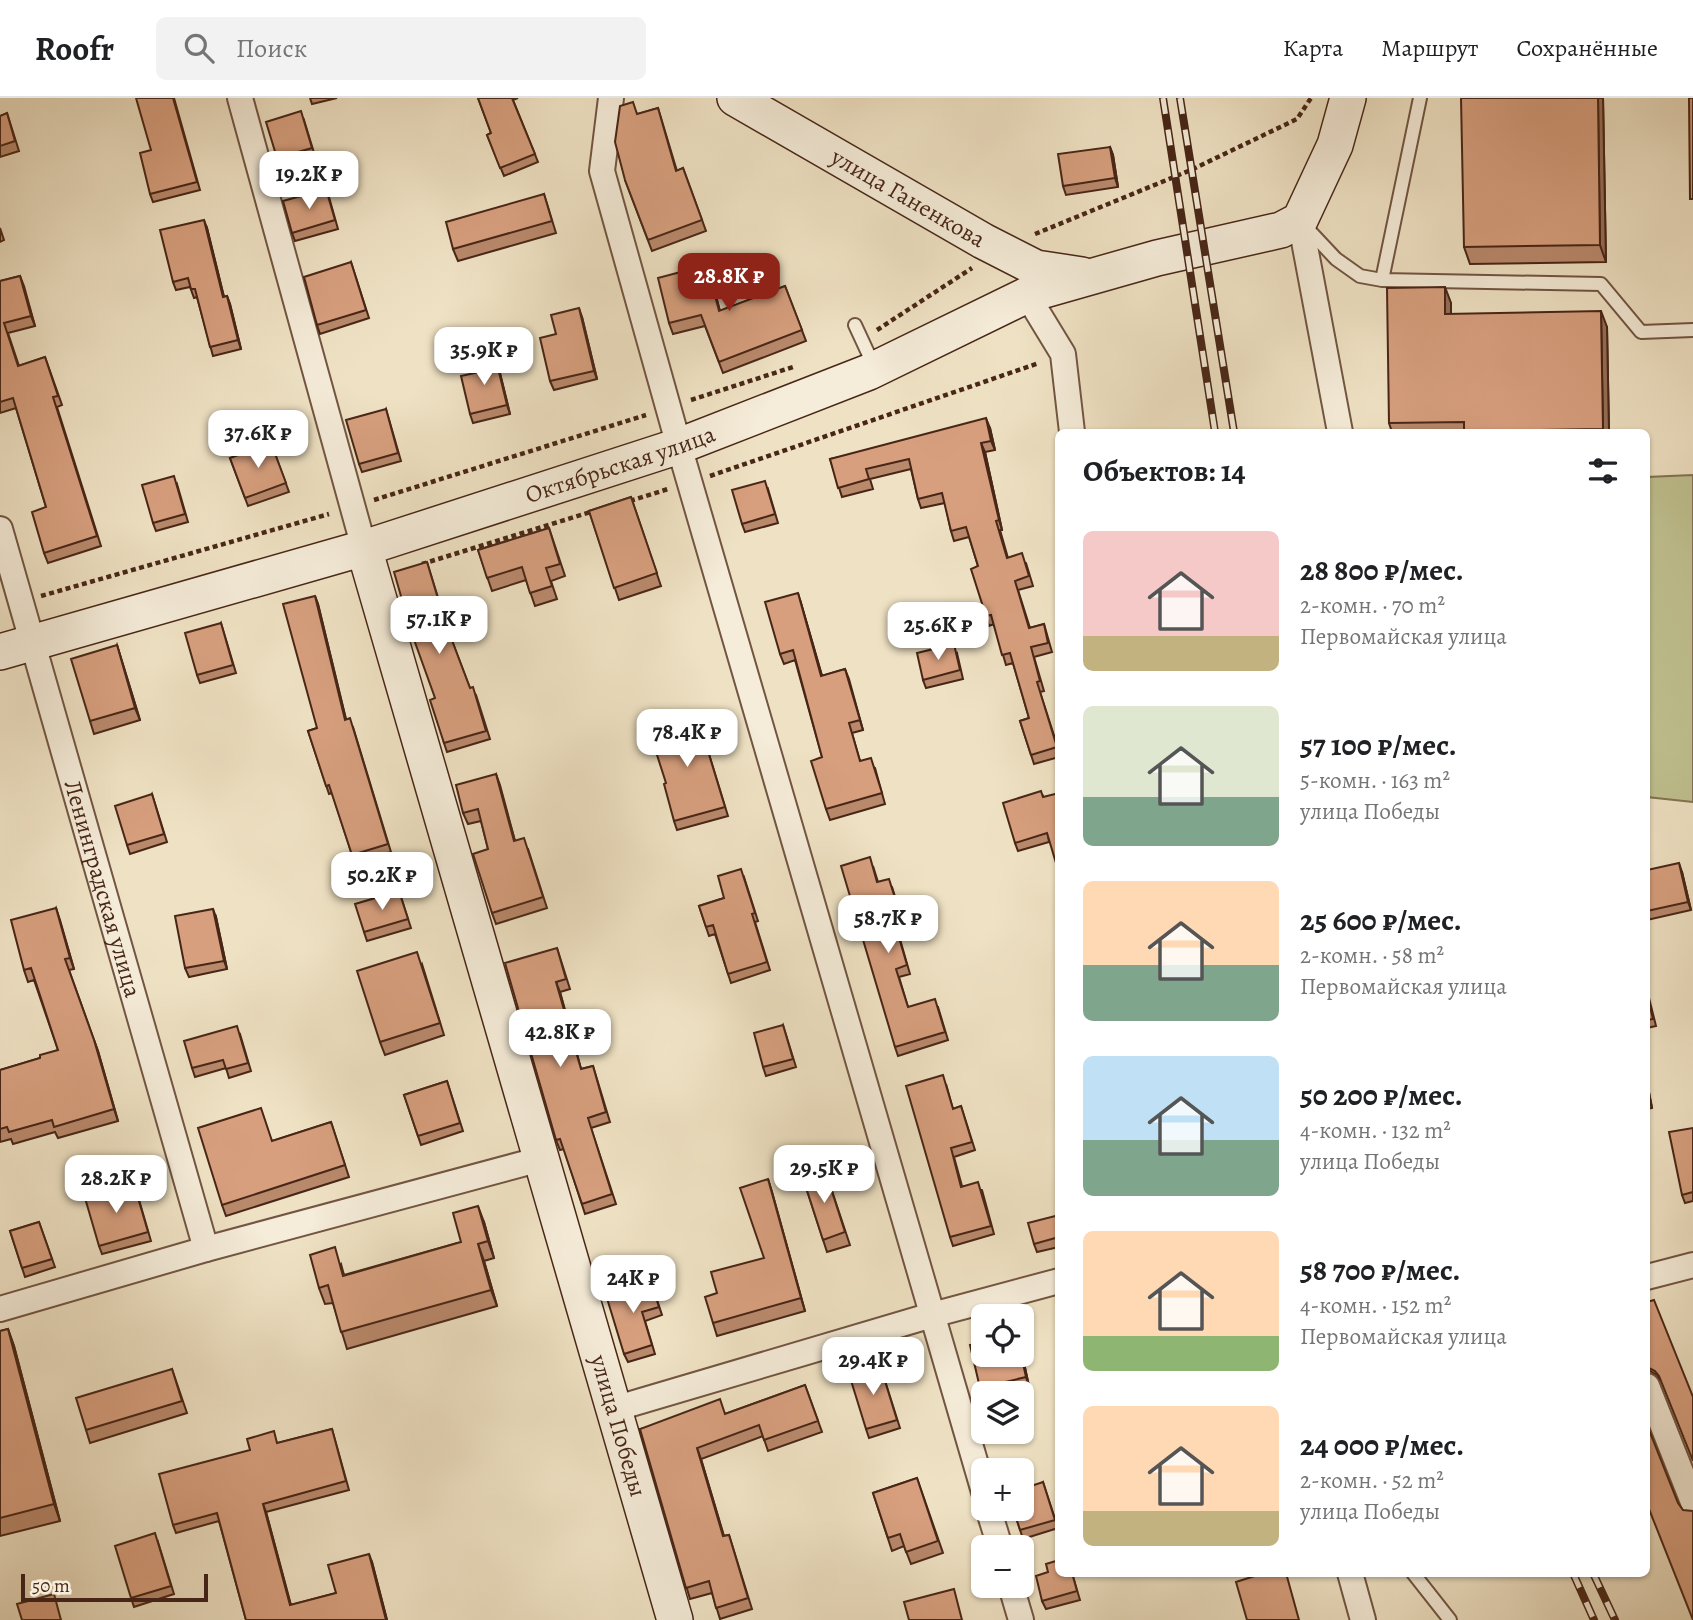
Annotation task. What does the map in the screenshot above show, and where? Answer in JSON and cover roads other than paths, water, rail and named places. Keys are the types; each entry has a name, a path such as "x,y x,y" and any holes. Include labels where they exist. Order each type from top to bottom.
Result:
{"main road":[{"name":"улица Ганенкова","path":"736,98 983,241 1036,268 1089,276"},
{"path":"1300,220 1335,145 1348,98"},
{"name":"Октябрьская улица","path":"0,652 364,548 679,446 876,369 1027,295 1177,253 1282,230 1300,220"},
{"name":"улица Победы","path":"364,548 675,1620"}],"street":[{"name":"улица Победы","path":"240,98 364,548"},
{"path":"611,98 602,171 679,446 974,1458"},
{"path":"1300,220 1339,429"},
{"path":"1027,295 1063,355 1072,429"},
{"name":"Ленинградская улица","path":"0,529 206,1249"},
{"path":"0,1309 206,1249 541,1159"},
{"path":"1650,1276 1693,1265"},
{"path":"614,1409 932,1315 1055,1282"},
{"path":"1650,1394 1693,1502"},
{"path":"1351,1577 1363,1620"},
{"path":"1015,1598 1021,1620"}],"lane":[{"path":"1382,280 1420,98"},
{"path":"1300,220 1336,259 1360,276 1382,280 1601,284 1641,332 1693,330"},
{"path":"855,325 876,369"},
{"path":"1416,1577 1450,1620"}],"railway":[{"path":"1163,98 1215,429"},
{"path":"1180,98 1234,429"},
{"path":"1575,1577 1594,1620"},
{"path":"1595,1577 1615,1620"}]}
